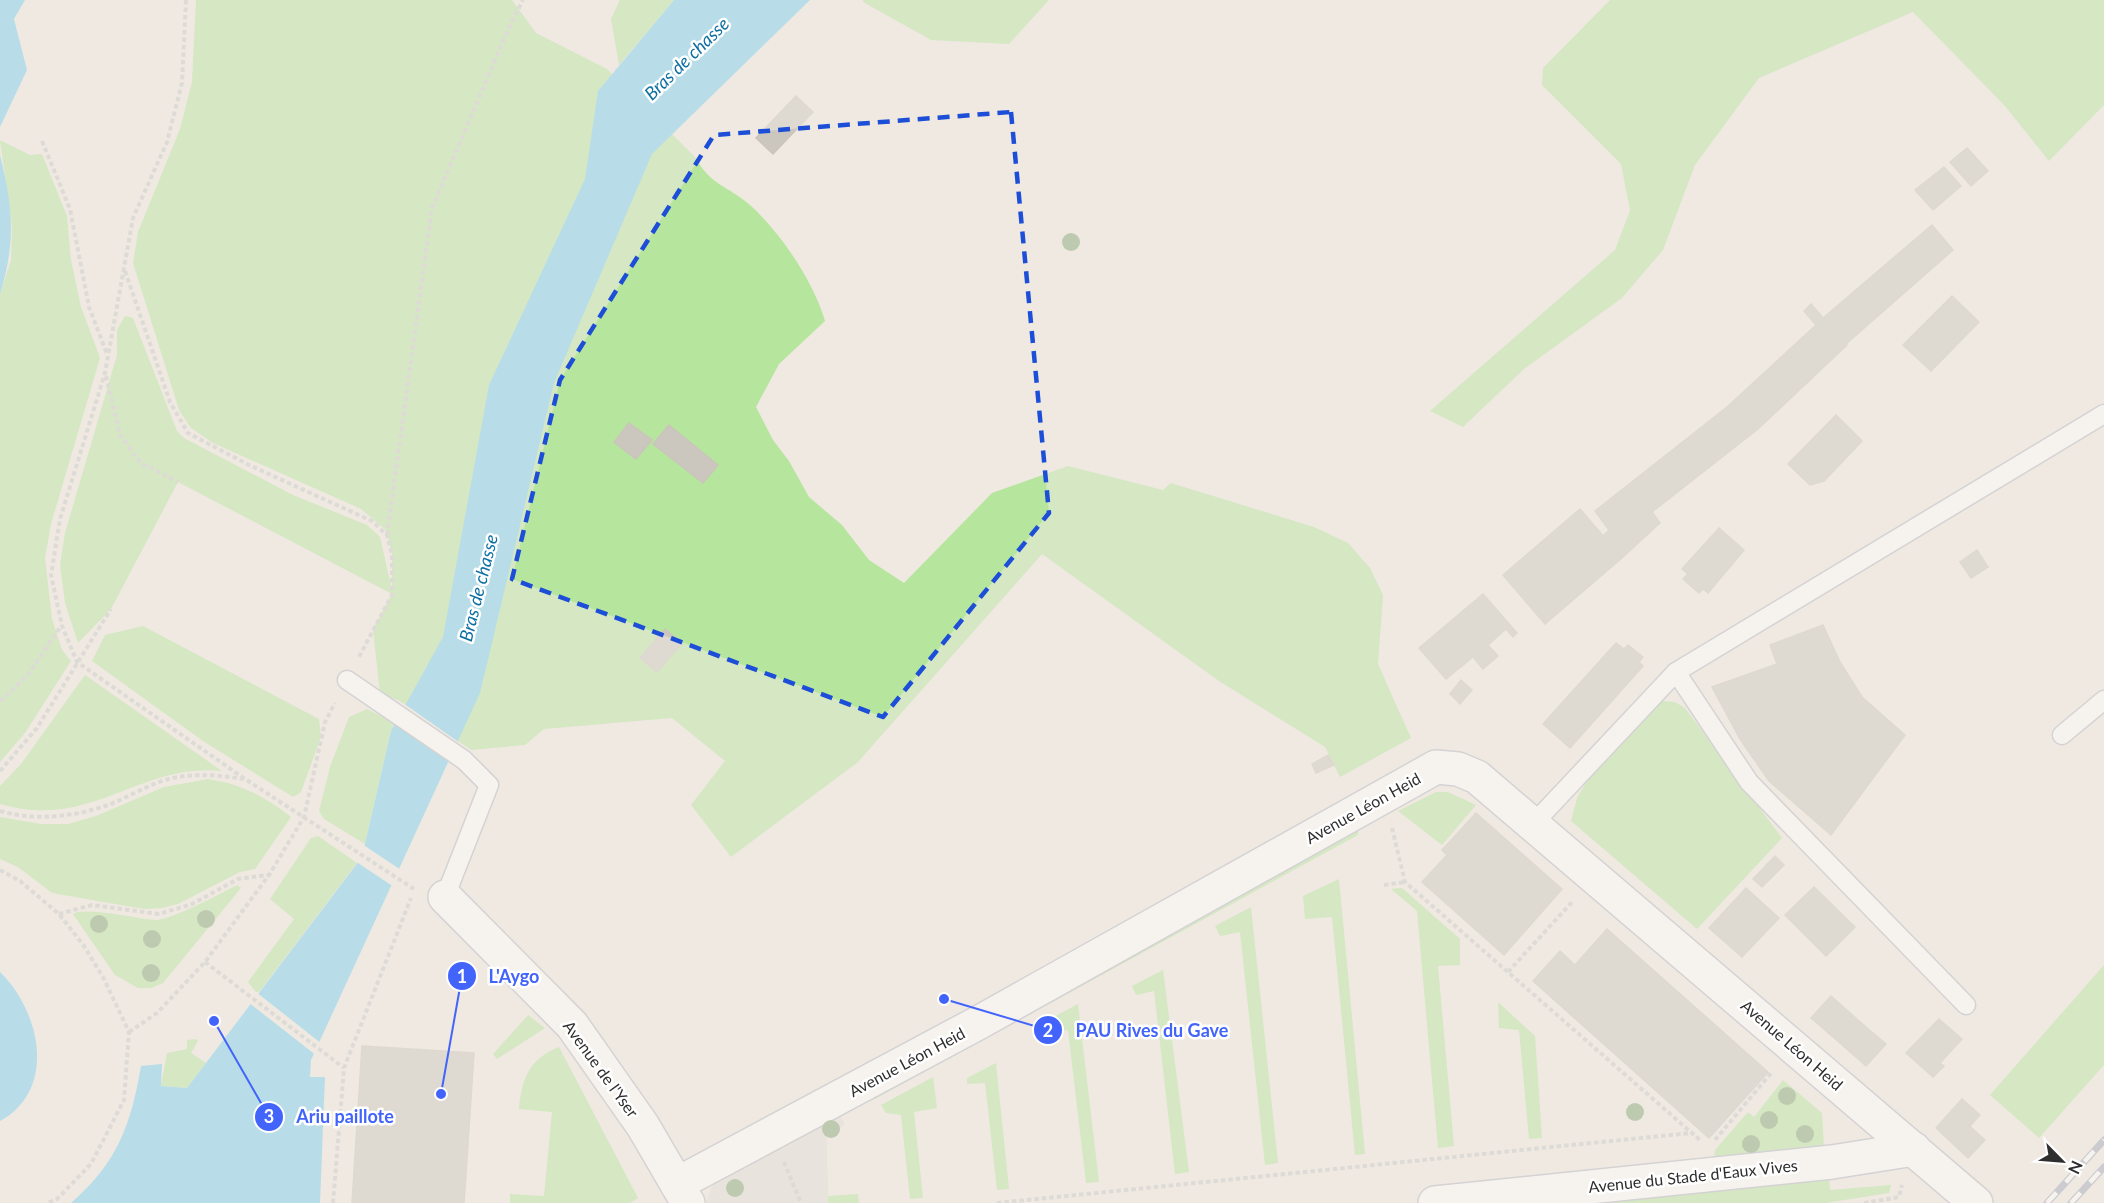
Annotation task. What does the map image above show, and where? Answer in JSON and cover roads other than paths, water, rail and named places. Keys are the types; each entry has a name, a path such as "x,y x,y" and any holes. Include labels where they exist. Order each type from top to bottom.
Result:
{"street":[{"name":"Avenue Léon Heid","path":"683,1194 772,1134 978,1023 1436,767 1458,769 1477,777 1534,822 1976,1203"},
{"name":"Avenue de l'Yser","path":"445,897 572,1025 651,1120 683,1194"},
{"name":"Avenue du Stade d'Eaux Vives","path":"1435,1203 1832,1162 1914,1149"}],"lane":[{"path":"1534,822 1676,672 2104,414"},
{"path":"1676,672 1749,782 1966,1005"},
{"path":"347,680 464,760 489,784 445,897"},
{"path":"2062,735 2104,700"}],"water":[{"path":"0,0 25,0 14,19 27,70 0,127"},
{"name":"Bras de chasse","path":"674,0 810,0 652,154 554,383 480,693 311,1060 310,1077 325,1077 320,1203 71,1203 87,1188 111,1158 127,1125 141,1066 162,1064 161,1086 187,1088 362,857 391,731 443,637 489,385 585,179 598,91"},
{"path":"0,155 8,191 11,225 9,258 0,294"},
{"path":"0,972 14,988 25,1007 33,1028 37,1049 36,1070 30,1090 18,1107 0,1121"}],"railway":[{"path":"2047,1203 2104,1140"},
{"path":"2071,1203 2104,1167"}],"place":[{"name":"PAU Rives du Gave","path":"944,999"},
{"name":"Ariu paillote","path":"214,1021"},
{"name":"L'Aygo","path":"441,1094"}]}
